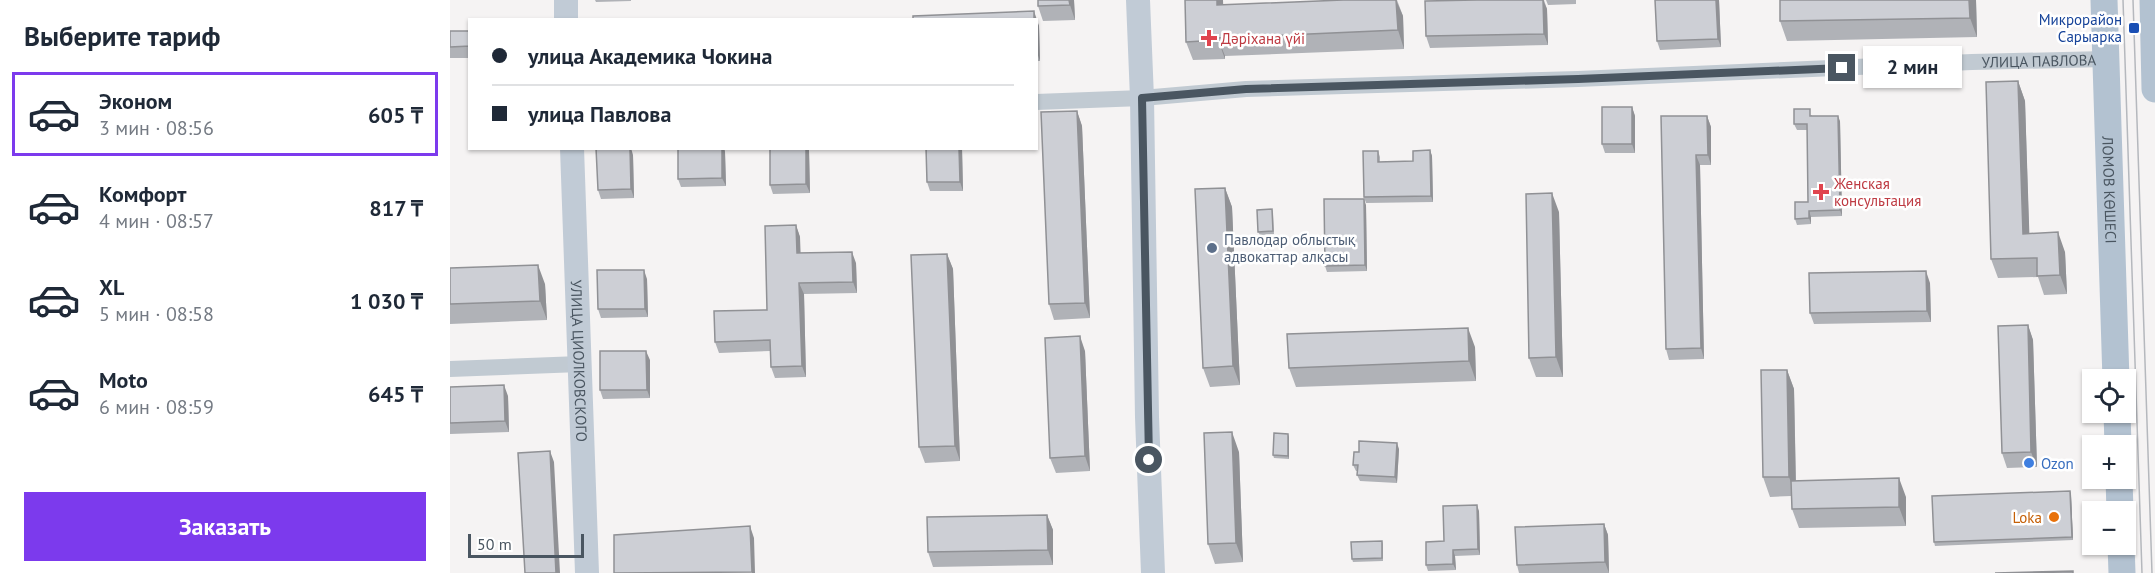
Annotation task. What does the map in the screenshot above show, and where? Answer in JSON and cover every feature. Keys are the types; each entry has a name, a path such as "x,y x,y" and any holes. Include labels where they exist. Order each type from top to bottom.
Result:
{"main road":[{"path":"566,0 566,18"},
{"path":"1138,0 1142,98 1147,417 1153,573"},
{"name":"ЛОМОВ КӨШЕСІ","path":"2104,0 2116,369"},
{"path":"2153,0 2155,89"},
{"name":"УЛИЦА ЦИОЛКОВСКОГО","path":"572,150 587,573"},
{"path":"2121,555 2122,573"}],"street":[{"name":"УЛИЦА ПАВЛОВА","path":"1038,102 1142,98 1246,89 1567,80 1972,62 2106,59"},
{"path":"450,369 580,364"}],"building":[{"path":"1038,0 1069,0 1070,5 1038,6"},
{"path":"1185,0 1217,0 1217,5 1396,0 1398,30 1218,38 1218,40 1186,42"},
{"path":"1543,0 1544,34 1426,36 1425,1"},
{"path":"1655,0 1716,0 1718,39 1657,41"},
{"path":"1780,0 1969,0 1970,18 1780,21"},
{"path":"1034,11 1034,18 913,18 913,16"},
{"path":"450,31 468,31 468,46 450,47"},
{"path":"2018,81 2023,234 2058,232 2060,275 2037,276 2037,258 1991,259 1986,82"},
{"path":"1602,107 1632,107 1632,144 1602,144"},
{"path":"1794,109 1810,109 1810,116 1838,116 1840,210 1809,211 1809,218 1795,219 1795,202 1808,202 1807,124 1794,124"},
{"path":"1077,111 1085,303 1049,304 1041,112"},
{"path":"1661,116 1707,116 1708,155 1696,155 1701,348 1666,349"},
{"path":"596,150 630,150 631,189 598,190"},
{"path":"678,150 722,150 722,178 678,179"},
{"path":"770,150 806,150 806,184 770,185"},
{"path":"926,150 959,150 960,182 927,182"},
{"path":"1430,150 1431,196 1364,197 1363,151 1378,151 1378,162 1413,161 1413,151"},
{"path":"1225,188 1233,366 1203,368 1195,189"},
{"path":"1552,193 1556,357 1529,358 1526,194"},
{"path":"1324,199 1364,199 1365,265 1325,266"},
{"path":"1272,209 1273,231 1258,232 1257,210"},
{"path":"796,225 797,253 852,252 853,282 799,283 802,366 771,367 770,340 715,342 714,311 767,310 765,226"},
{"path":"947,254 955,446 919,447 911,255"},
{"path":"538,265 540,301 450,304 450,268"},
{"path":"597,270 644,270 645,309 598,309"},
{"path":"1926,271 1927,311 1810,313 1809,273"},
{"path":"2028,325 2031,452 2002,453 1998,326"},
{"path":"1468,328 1469,361 1289,368 1287,334"},
{"path":"1080,336 1085,456 1050,458 1045,338"},
{"path":"600,351 646,351 647,390 600,390"},
{"path":"1761,370 1787,370 1789,477 1763,477"},
{"path":"504,385 505,421 450,423 450,387"},
{"path":"1232,432 1236,543 1208,544 1204,433"},
{"path":"1274,433 1288,434 1288,456 1273,455"},
{"path":"1359,441 1397,443 1395,477 1357,475 1358,465 1353,465 1354,452 1359,452"},
{"path":"550,451 556,573 525,573 518,453"},
{"path":"1899,478 1899,507 1792,509 1791,481"},
{"path":"2070,491 2072,537 1934,542 1932,496"},
{"path":"1477,505 1478,549 1453,550 1453,564 1426,565 1426,542 1444,541 1443,506"},
{"path":"1047,515 1048,550 928,552 927,517"},
{"path":"1604,524 1605,562 1517,565 1515,527"},
{"path":"750,526 752,572 614,573 614,535"},
{"path":"1382,541 1382,558 1352,559 1351,542"},
{"path":"2073,571 2073,573 1995,573"}],"tram line":[{"path":"2123,0 2142,573"},
{"path":"2133,0 2152,573"}],"place":[{"name":"Микрорайон Сарыарка","path":"2134,28"},
{"name":"Дәріхана үйі","path":"1209,38"},
{"name":"Женская консультация","path":"1821,192"},
{"name":"Павлодар облыстық адвокаттар алқасы","path":"1212,248"},
{"name":"Ozon","path":"2029,463"},
{"name":"Loka","path":"2054,517"}],"route":[{"path":"1149,460 1142,98 1246,89 1842,68"}]}
